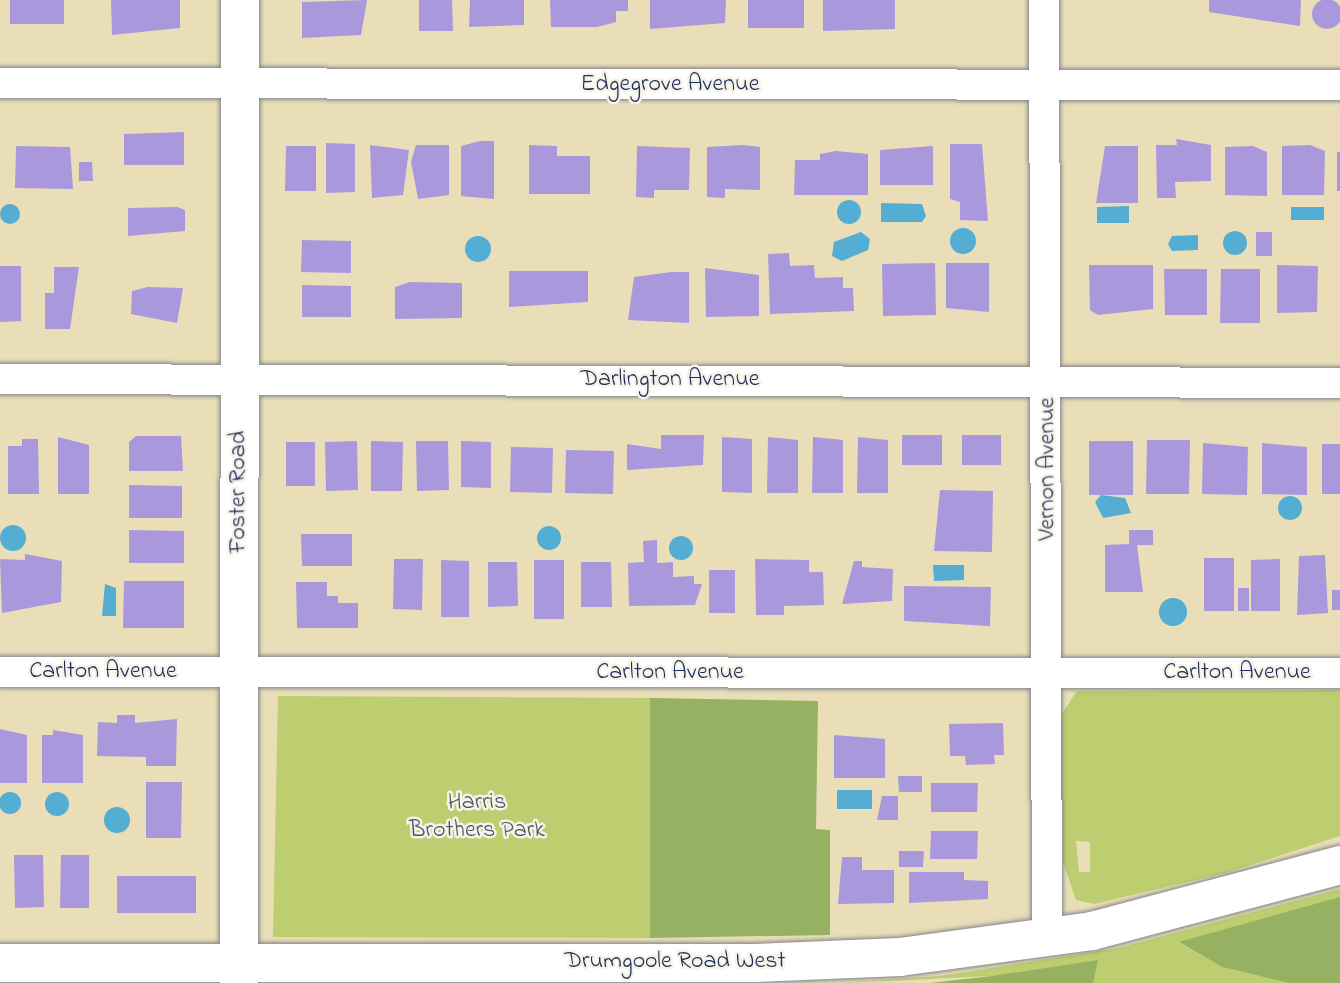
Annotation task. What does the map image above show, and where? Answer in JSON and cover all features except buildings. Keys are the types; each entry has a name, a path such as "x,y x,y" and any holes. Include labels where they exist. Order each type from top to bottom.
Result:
{"main road":[{"name":"Foster Road","path":"239,973 240,0"},
{"name":"Drumgoole Road West","path":"0,963 239,973 804,962 1047,938 1198,908 1340,865"}],"street":[{"name":"Vernon Avenue","path":"1044,0 1048,381 1047,938"},
{"name":"Edgegrove Avenue","path":"0,83 1340,85"},
{"name":"Darlington Avenue","path":"0,379 1340,383"},
{"name":"Carlton Avenue","path":"0,672 1340,674"}],"green space":[{"path":"1340,690 1340,836 1226,873 1094,904 1076,900 1060,854 1061,715 1077,691","holes":["1076,841 1090,842 1090,872 1079,872"]},
{"name":"Harris Brothers Park","path":"278,696 650,698 650,938 273,937"},
{"path":"650,698 818,701 816,829 830,830 830,935 650,938"},
{"path":"1340,889 1340,897 1303,910 1180,943 1222,967 1289,983 1093,983 992,976 842,983 940,976 1118,948"},
{"path":"1340,897 1340,983 1289,983 1222,967 1179,942"},
{"path":"1098,960 1093,983 930,983 992,976"}],"water":[{"path":"844,200 854,200 861,207 861,217 854,224 844,224 837,217 837,207"},
{"path":"881,203 922,204 926,216 922,222 881,222"},
{"path":"10,204 17,207 20,214 17,221 10,224 3,221 0,214 3,207"},
{"path":"1129,206 1129,223 1097,223 1097,207"},
{"path":"1291,207 1324,207 1324,220 1291,220"},
{"path":"963,228 972,232 976,241 972,250 963,254 954,250 950,241 954,232"},
{"path":"1235,231 1243,235 1247,243 1243,251 1235,255 1227,251 1223,243 1227,235"},
{"path":"861,232 870,239 868,250 842,261 832,256 834,242"},
{"path":"1198,235 1198,250 1172,251 1168,244 1172,236"},
{"path":"478,236 487,240 491,249 487,258 478,262 469,258 465,249 469,240"},
{"path":"1101,495 1125,498 1131,513 1103,518 1095,502"},
{"path":"1290,496 1298,500 1302,508 1298,516 1290,520 1282,516 1278,508 1282,500"},
{"path":"13,525 22,529 26,538 22,547 13,551 4,547 0,538 4,529"},
{"path":"549,526 560,533 561,538 554,549 549,550 538,543 537,538 544,527"},
{"path":"681,536 690,539 693,548 690,557 681,560 672,557 669,548 672,539"},
{"path":"933,565 964,565 964,580 934,581"},
{"path":"105,584 116,588 116,616 102,616"},
{"path":"1173,598 1183,602 1187,612 1183,622 1173,626 1163,622 1159,612 1163,602"},
{"path":"837,790 872,790 872,809 837,809"},
{"path":"10,792 20,799 21,803 14,813 10,814 0,807 -1,803 6,793"},
{"path":"57,792 65,796 69,804 65,812 57,816 49,812 45,804 49,796"},
{"path":"117,807 126,811 130,820 126,829 117,833 108,829 104,820 108,811"}]}
